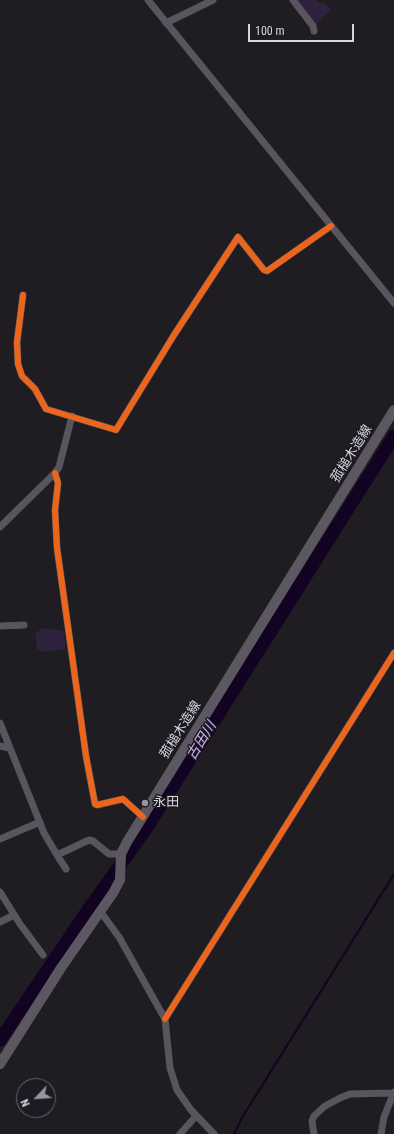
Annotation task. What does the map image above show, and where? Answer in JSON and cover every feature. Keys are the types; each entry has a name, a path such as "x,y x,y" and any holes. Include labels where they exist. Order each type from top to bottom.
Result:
{"main road":[{"name":"菰槌木造線","path":"121,855 394,410"},
{"path":"0,1064 61,968 118,886 121,875 121,855"}],"street":[{"path":"148,0 394,303"},
{"path":"166,23 213,0"},
{"path":"293,0 313,26 314,31"},
{"path":"23,295 18,342 18,364 22,376 35,390 46,408 116,430 174,335 238,237 260,265 267,271 331,226"},
{"path":"0,527 58,468 72,416"},
{"path":"55,472 58,483 55,515 58,556 86,756 95,804 97,805 123,799 143,817"},
{"path":"0,626 24,625"},
{"path":"165,1019 394,653"},
{"path":"0,723 50,845 66,870"},
{"path":"0,746 9,748"},
{"path":"0,840 40,822"},
{"path":"57,855 89,840 93,841 109,854 121,855"},
{"path":"0,892 14,915 43,955"},
{"path":"100,911 119,937 165,1019 172,1076 181,1097 196,1116 214,1134"},
{"path":"0,922 14,915"},
{"path":"314,1134 312,1118 325,1106 350,1094 394,1093 384,1117 381,1134"},
{"path":"180,1134 196,1116"}],"shaded area":[{"path":"296,0 316,0 319,3 325,3 330,8 329,12 316,24"},
{"path":"42,628 63,631 65,649 42,652 37,649 35,634"}],"waterway":[{"name":"古田川","path":"0,1040 90,907 146,829 394,436"},
{"path":"234,1134 243,1116 394,874"}],"cycle path":[{"path":"23,295 17,342 18,364 22,376 35,389 46,409 116,430 174,335 238,237 264,270 267,271 331,226"},
{"path":"55,473 58,483 55,510 57,548 86,756 95,804 97,805 123,799 143,817"},
{"path":"165,1019 394,653"}],"place":[{"name":"永田","path":"145,803"}]}
